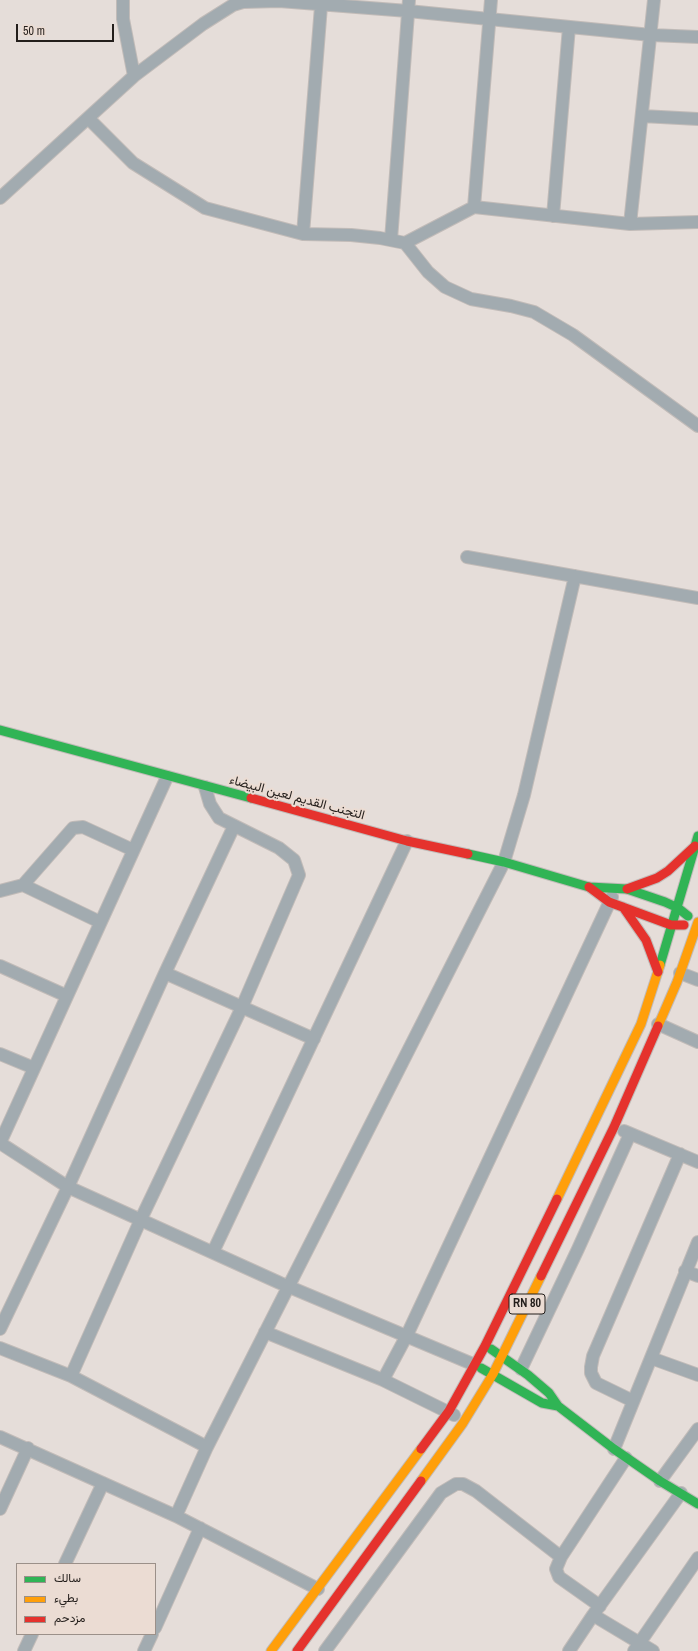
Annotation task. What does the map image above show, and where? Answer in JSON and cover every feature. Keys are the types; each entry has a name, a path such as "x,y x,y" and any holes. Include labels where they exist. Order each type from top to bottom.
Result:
{"main road":[{"name":"التجنب القديم لعين البيضاء","path":"0,730 166,777 407,841 504,862 589,887"},
{"path":"621,889 657,878 668,871 697,841"},
{"name":"RN 80","path":"271,1651 449,1412 486,1346 586,1141 650,1000 697,841"},
{"path":"589,887 621,889 678,908 698,923"},
{"path":"589,887 610,902 671,926 698,923"},
{"path":"623,907 646,940 658,972"},
{"name":"RN 80","path":"297,1651 464,1420 493,1374 614,1127 680,973 698,923"},
{"path":"486,1346 521,1369 549,1393 558,1406 614,1450 660,1481 698,1504"},
{"path":"475,1365 542,1403 558,1406"}],"street":[{"path":"123,0 123,19 134,76"},
{"path":"474,207 491,0"},
{"path":"630,224 654,0"},
{"path":"0,198 134,76 202,24 233,5 243,2 306,2 321,6 408,5 490,18 569,27 651,35 698,37"},
{"path":"390,240 408,5"},
{"path":"302,234 321,6"},
{"path":"553,216 569,27"},
{"path":"642,116 698,119"},
{"path":"88,118 133,163 205,208 302,234 351,235 405,243 474,207 630,224 698,222"},
{"path":"405,243 428,272 445,287 471,299 511,306 534,312 573,335 698,426"},
{"path":"467,556 698,598"},
{"path":"176,1516 207,1447 504,862 524,795 575,576"},
{"path":"166,777 0,1143 68,1187 288,1286 475,1365"},
{"path":"71,1376 141,1220 242,1007 298,875 294,860 279,848 219,818 210,804 205,787"},
{"path":"0,1329 68,1187 165,972 234,826"},
{"path":"0,891 23,885 73,828 83,827 133,850"},
{"path":"213,1252 407,841"},
{"path":"23,885 100,922"},
{"path":"383,1380 407,1335 610,902 621,889"},
{"path":"0,966 67,996"},
{"path":"165,972 314,1039"},
{"path":"680,973 698,980"},
{"path":"658,1024 698,1042"},
{"path":"0,1054 34,1068"},
{"path":"614,1127 698,1162"},
{"path":"521,1369 578,1249 630,1134"},
{"path":"633,1402 596,1383 591,1373 593,1356 680,1154"},
{"path":"592,1172 610,1180"},
{"path":"558,1241 578,1249"},
{"path":"614,1450 698,1242"},
{"path":"685,1272 698,1276"},
{"path":"265,1332 383,1380 464,1420"},
{"path":"0,1348 71,1376 207,1447"},
{"path":"651,1358 698,1375"},
{"path":"660,1481 698,1429"},
{"path":"0,1437 28,1448 176,1516 318,1588"},
{"path":"0,1509 28,1448"},
{"path":"626,1458 556,1565 557,1574 638,1647 653,1651"},
{"path":"64,1563 103,1483"},
{"path":"324,1651 441,1493 456,1484 463,1484 476,1491 561,1557"},
{"path":"570,1651 597,1610 681,1493"},
{"path":"156,1626 200,1528"},
{"path":"638,1647 698,1558"},
{"path":"24,1651 32,1635"},
{"path":"144,1651 152,1635"}],"traffic: fast":[{"path":"0,730 251,798"},
{"path":"660,965 698,836"},
{"path":"468,854 504,862 589,887 627,889 665,902 678,908 688,916"},
{"path":"491,1349 528,1375 549,1393 558,1406 614,1449 660,1481 698,1504"},
{"path":"481,1368 542,1403 558,1406"}],"traffic: slow":[{"path":"658,1026 677,982 698,922"},
{"path":"557,1199 641,1024 660,965"},
{"path":"421,1481 463,1423 493,1374 541,1276"},
{"path":"271,1651 421,1449"}],"traffic: jam":[{"path":"251,798 407,841 468,854"},
{"path":"627,889 657,878 668,871 695,846"},
{"path":"589,887 609,902 671,925 684,925"},
{"path":"623,907 646,940 658,972"},
{"path":"541,1276 614,1127 658,1026"},
{"path":"421,1449 449,1411 485,1346 557,1199"},
{"path":"297,1651 421,1481"}]}
